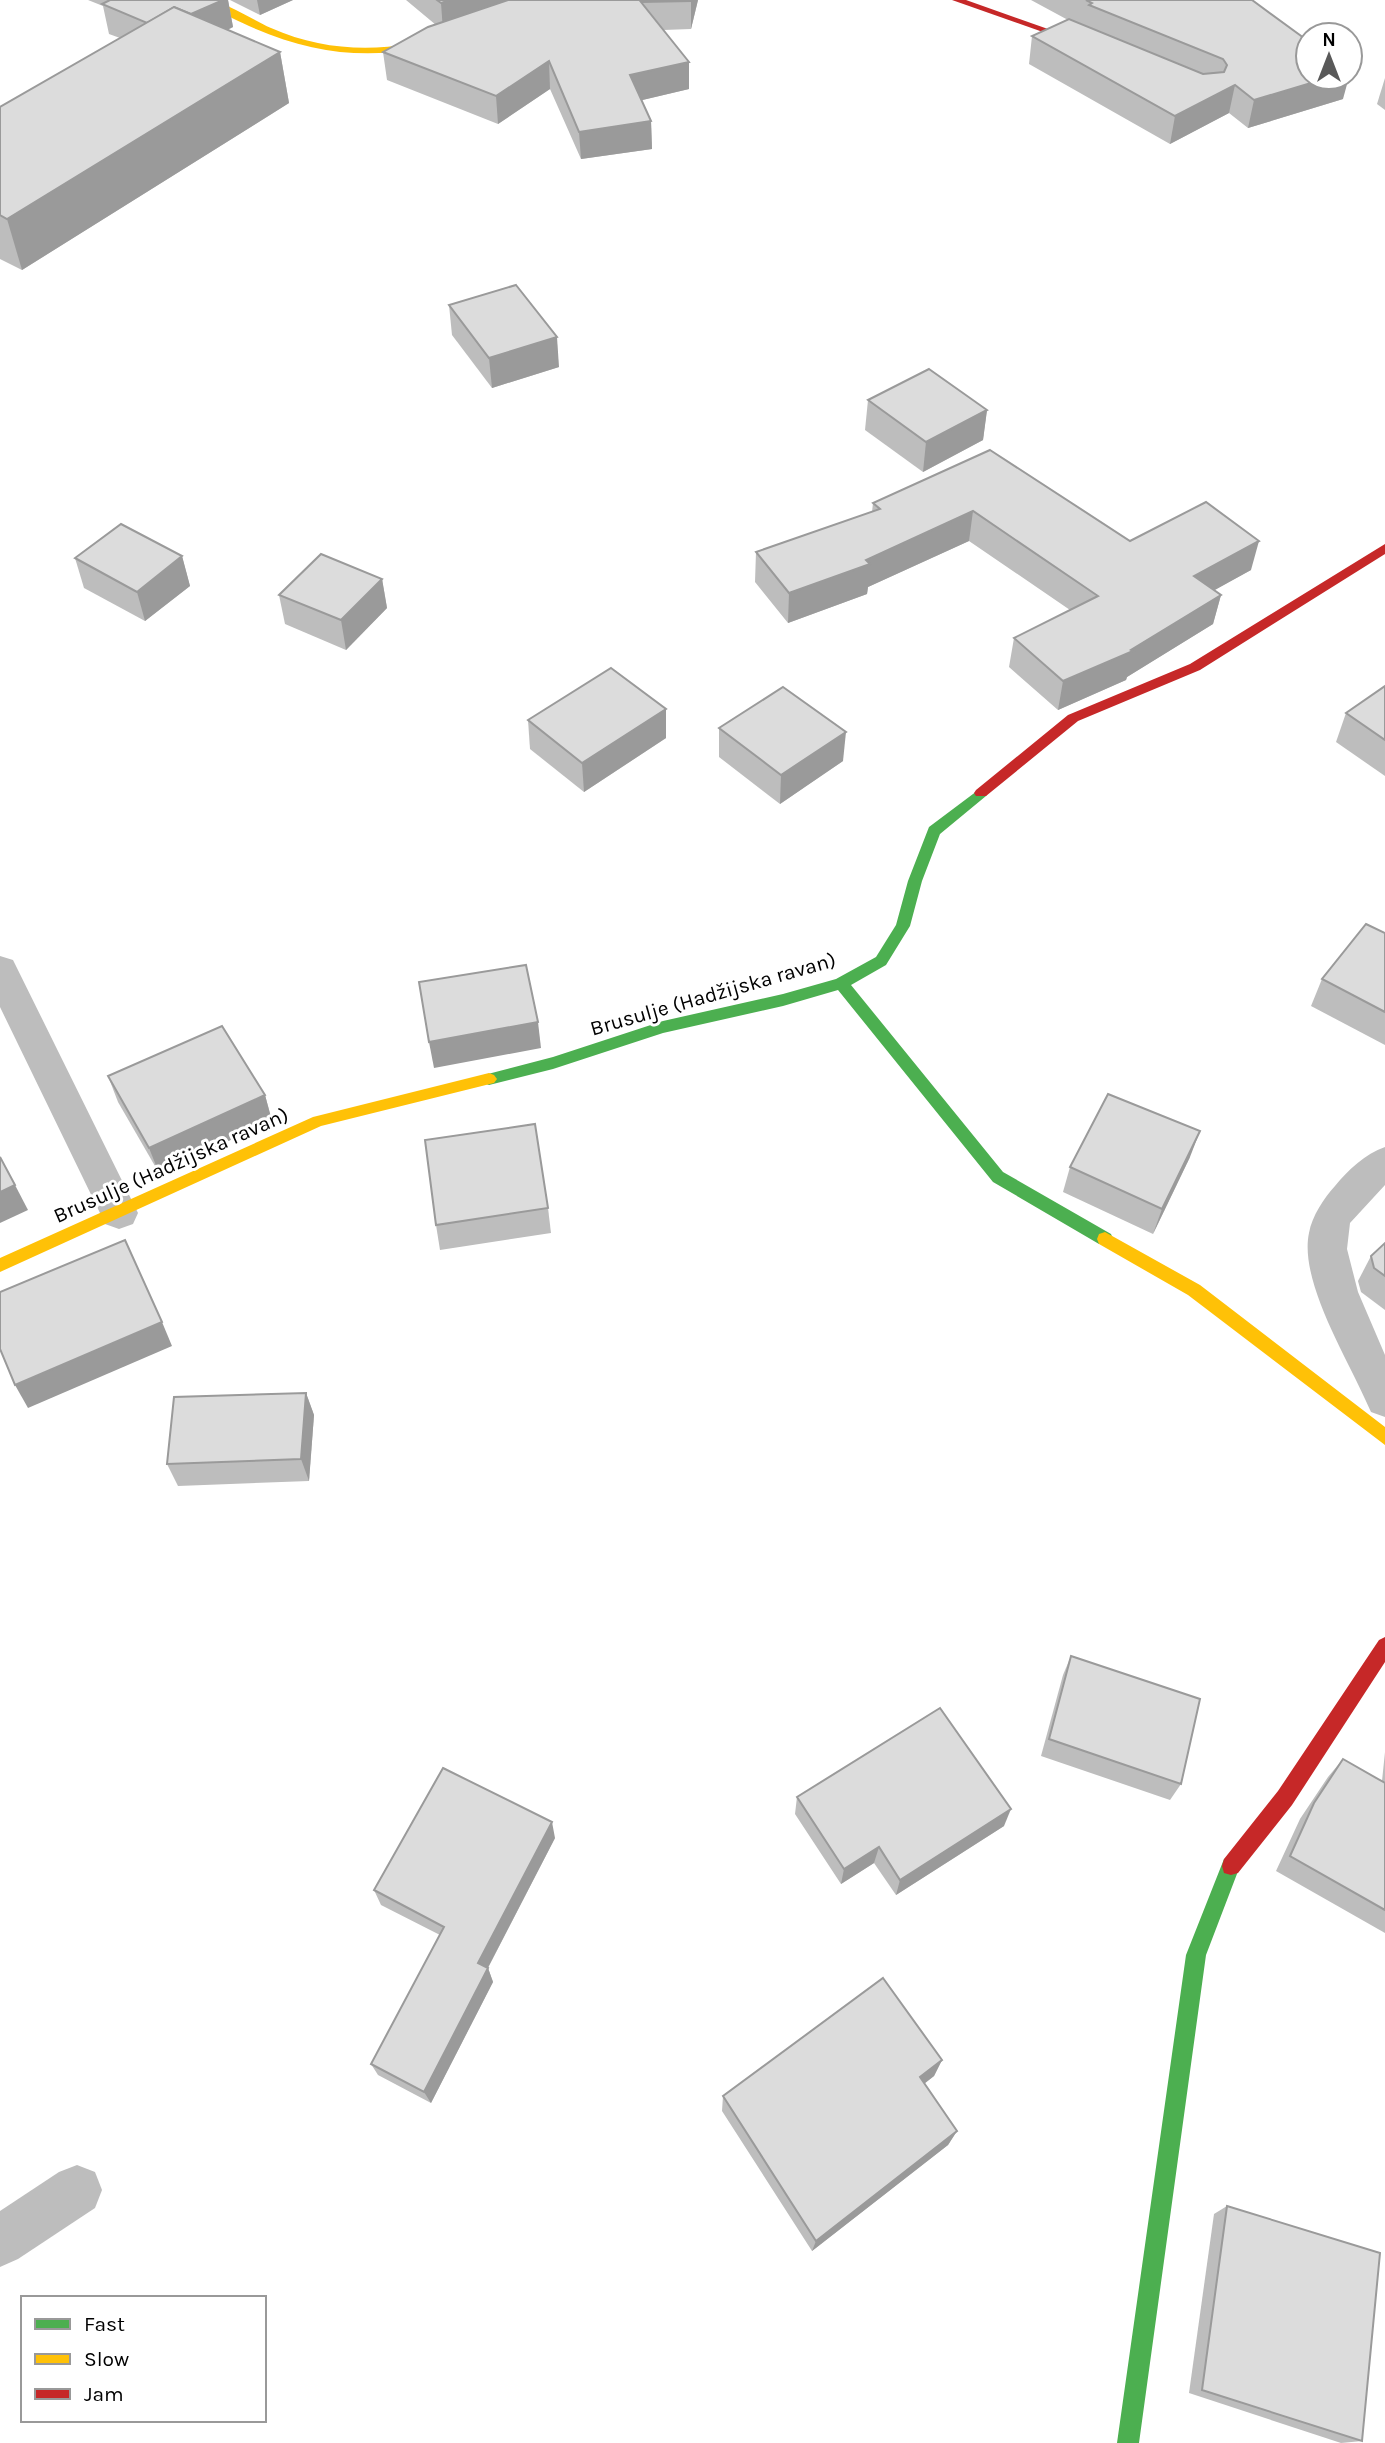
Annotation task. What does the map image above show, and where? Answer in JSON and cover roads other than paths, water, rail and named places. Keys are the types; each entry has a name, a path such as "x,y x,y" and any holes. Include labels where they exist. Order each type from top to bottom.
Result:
{"street":[{"path":"207,0 267,33 312,48 356,57 420,49 469,34 512,16 522,0"},
{"path":"957,0 1105,52"},
{"name":"Brusulje (Hadžijska ravan)","path":"0,1265 318,1121 553,1063 663,1027 783,1000 841,983 881,961 903,926 915,881 934,831 1073,718 1195,667 1385,548"},
{"path":"0,970 119,1213"},
{"path":"841,983 998,1177 1194,1290 1385,1437"},
{"path":"1385,1163 1342,1205 1328,1233 1330,1275 1385,1399"},
{"path":"1128,2443 1196,1955 1228,1870 1285,1798 1385,1646"},
{"path":"0,2241 77,2190"}]}
